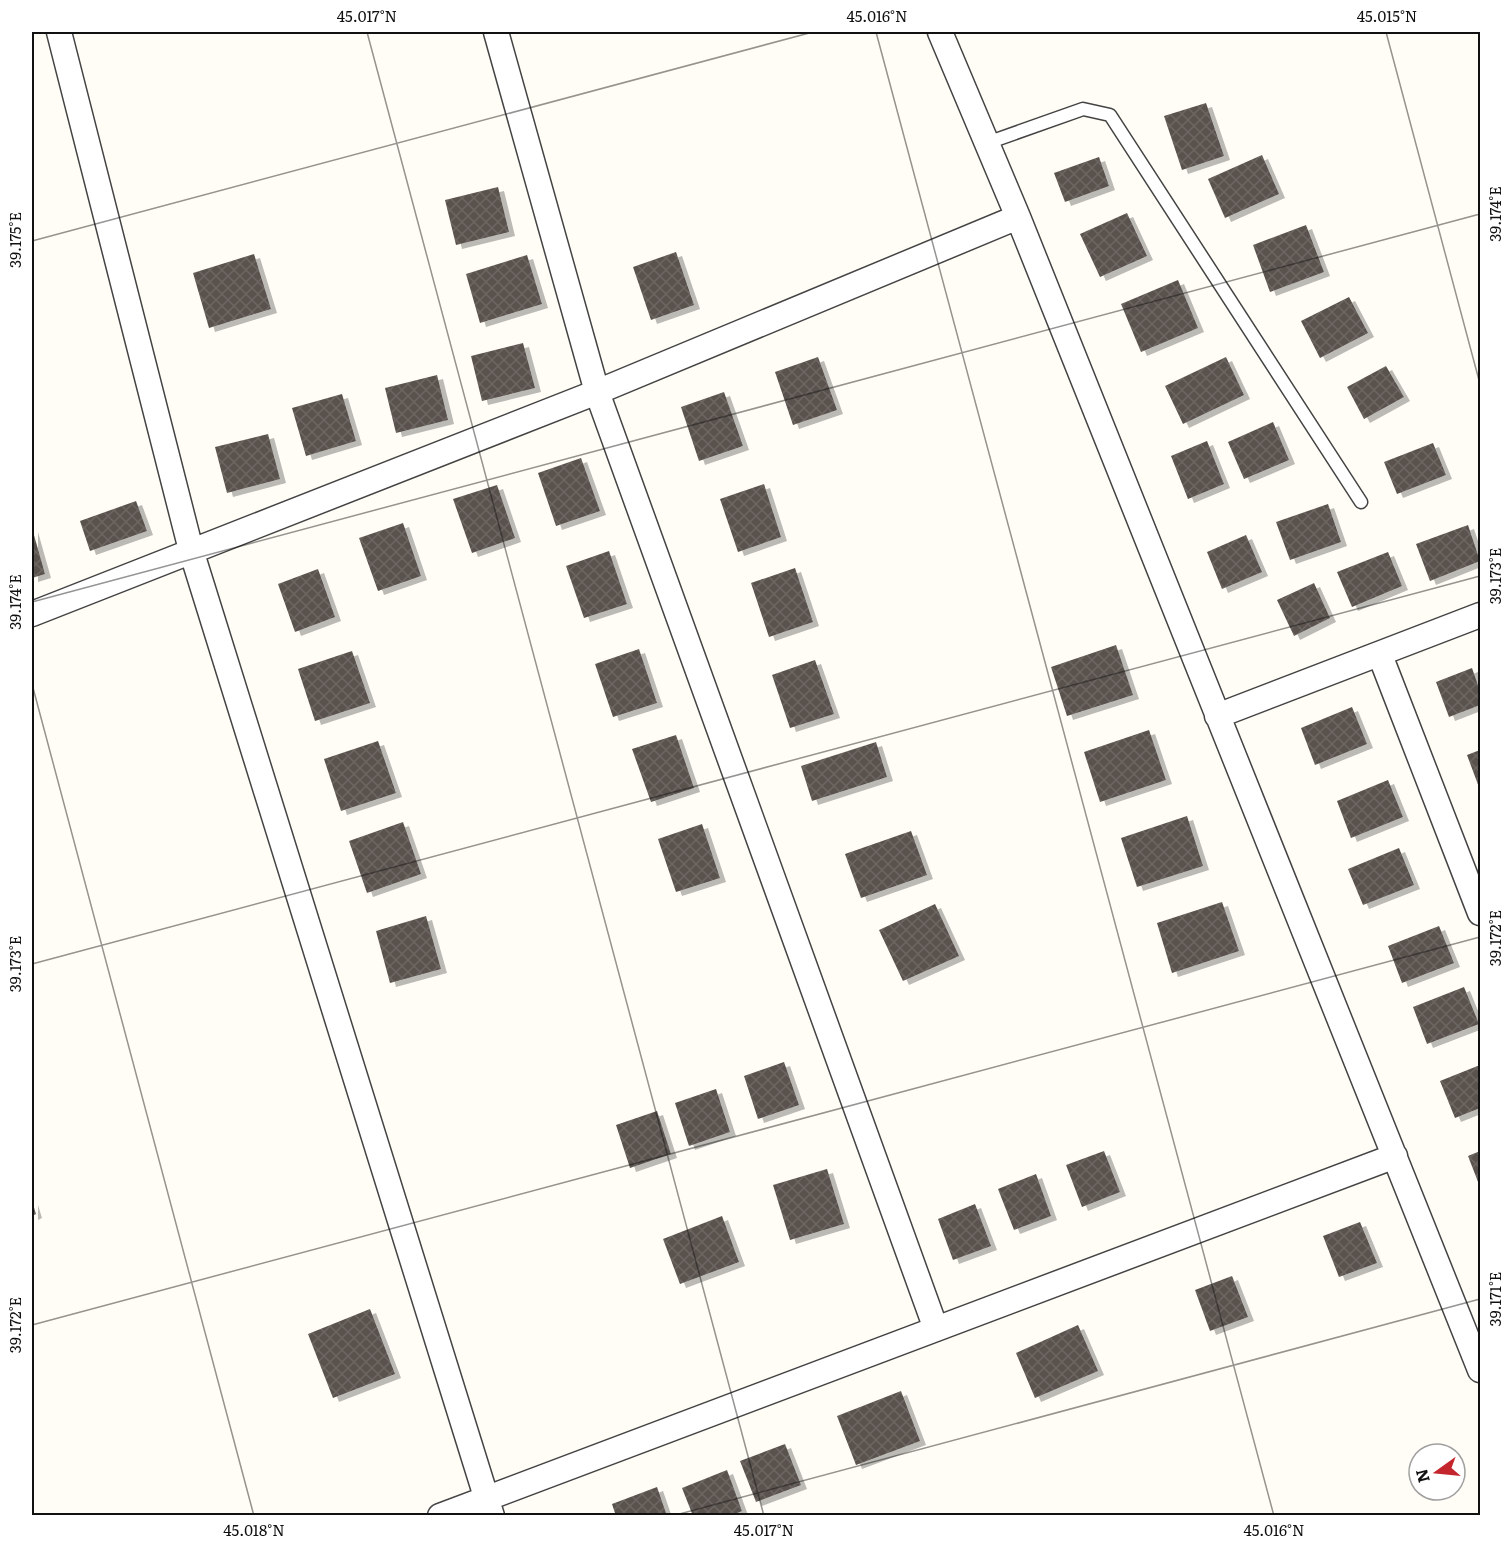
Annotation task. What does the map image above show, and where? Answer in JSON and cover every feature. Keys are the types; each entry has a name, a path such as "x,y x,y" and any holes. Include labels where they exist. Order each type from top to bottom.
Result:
{"street":[{"path":"59,32 190,550 489,1507"},
{"path":"496,32 597,392 936,1329"},
{"path":"940,32 1018,218 1480,1370"},
{"path":"32,614 597,392 1018,218"},
{"path":"1217,716 1480,615"},
{"path":"1380,655 1480,913"},
{"path":"440,1515 489,1507 936,1329 1395,1156"}],"lane":[{"path":"987,143 1083,109 1110,115 1361,502"}],"building":[{"path":"1206,103 1224,156 1182,170 1164,116"},
{"path":"1262,155 1279,194 1225,218 1208,179"},
{"path":"1099,157 1109,186 1065,202 1054,173"},
{"path":"498,187 509,232 456,245 445,200"},
{"path":"1127,213 1147,256 1100,277 1080,234"},
{"path":"1306,225 1324,272 1270,292 1253,245"},
{"path":"676,252 694,305 651,320 633,267"},
{"path":"254,254 271,309 209,328 193,273"},
{"path":"527,255 542,304 480,323 466,274"},
{"path":"1178,280 1198,328 1141,352 1121,304"},
{"path":"1349,297 1368,333 1320,358 1301,321"},
{"path":"523,343 535,388 482,401 471,356"},
{"path":"818,357 837,410 793,425 775,372"},
{"path":"1226,357 1244,395 1183,424 1165,386"},
{"path":"1386,366 1404,397 1364,419 1347,387"},
{"path":"437,375 448,420 396,433 385,388"},
{"path":"724,392 743,446 699,461 681,407"},
{"path":"342,394 356,441 306,456 292,408"},
{"path":"1273,422 1289,460 1244,479 1228,442"},
{"path":"268,434 280,479 227,493 215,447"},
{"path":"1207,441 1224,484 1188,499 1171,456"},
{"path":"1433,443 1446,475 1397,494 1384,462"},
{"path":"581,458 600,511 556,526 538,473"},
{"path":"764,484 781,537 738,552 720,499"},
{"path":"497,485 515,538 472,553 453,499"},
{"path":"136,501 147,531 90,551 80,521"},
{"path":"1328,504 1341,542 1290,560 1276,522"},
{"path":"403,523 421,576 378,591 359,538"},
{"path":"1468,525 1480,561 1430,581 1416,544"},
{"path":"32,528 45,574 32,578"},
{"path":"1246,535 1262,572 1222,589 1207,552"},
{"path":"609,551 627,604 584,618 566,566"},
{"path":"1388,552 1402,586 1352,607 1337,572"},
{"path":"795,568 813,622 769,637 751,583"},
{"path":"318,569 335,617 295,632 278,584"},
{"path":"1314,583 1330,618 1294,636 1277,600"},
{"path":"1116,645 1133,695 1067,716 1051,667"},
{"path":"639,649 657,703 613,717 595,664"},
{"path":"352,651 370,703 315,721 298,669"},
{"path":"815,660 834,714 790,728 772,675"},
{"path":"1472,668 1480,691 1480,705 1449,717 1436,682"},
{"path":"1352,707 1367,744 1315,765 1301,728"},
{"path":"1149,730 1166,780 1100,802 1084,752"},
{"path":"676,735 694,788 651,802 632,749"},
{"path":"378,741 396,793 341,811 324,759"},
{"path":"876,742 887,777 812,801 801,766"},
{"path":"1480,750 1480,790 1467,755"},
{"path":"1388,780 1403,817 1351,838 1337,801"},
{"path":"1187,816 1203,866 1137,887 1121,838"},
{"path":"403,822 421,874 367,893 349,841"},
{"path":"702,824 720,878 676,892 658,839"},
{"path":"911,831 927,875 861,898 845,854"},
{"path":"1399,848 1414,885 1363,905 1348,869"},
{"path":"1222,902 1239,951 1172,973 1157,923"},
{"path":"935,904 959,956 903,981 879,930"},
{"path":"426,916 441,969 390,983 376,931"},
{"path":"1439,926 1454,963 1402,983 1388,946"},
{"path":"1464,987 1479,1024 1427,1044 1413,1007"},
{"path":"784,1062 799,1105 758,1119 744,1076"},
{"path":"1480,1065 1480,1108 1455,1118 1440,1081"},
{"path":"716,1089 730,1132 689,1146 675,1103"},
{"path":"657,1111 671,1154 630,1168 616,1125"},
{"path":"1104,1151 1120,1192 1082,1207 1066,1165"},
{"path":"1480,1151 1480,1187 1468,1156"},
{"path":"827,1169 844,1224 790,1240 773,1185"},
{"path":"1036,1174 1051,1216 1014,1230 998,1189"},
{"path":"32,1201 36,1214 32,1216"},
{"path":"975,1204 991,1246 953,1260 938,1219"},
{"path":"722,1216 739,1262 680,1284 663,1239"},
{"path":"1360,1222 1377,1263 1339,1277 1323,1236"},
{"path":"1232,1276 1248,1317 1210,1331 1195,1290"},
{"path":"370,1309 395,1374 333,1398 308,1334"},
{"path":"1078,1325 1098,1371 1035,1398 1016,1353"},
{"path":"901,1391 920,1441 856,1465 837,1416"},
{"path":"785,1444 801,1485 756,1502 740,1461"},
{"path":"727,1470 742,1511 730,1516 693,1516 682,1488"},
{"path":"657,1487 667,1516 616,1516 612,1504"}]}
